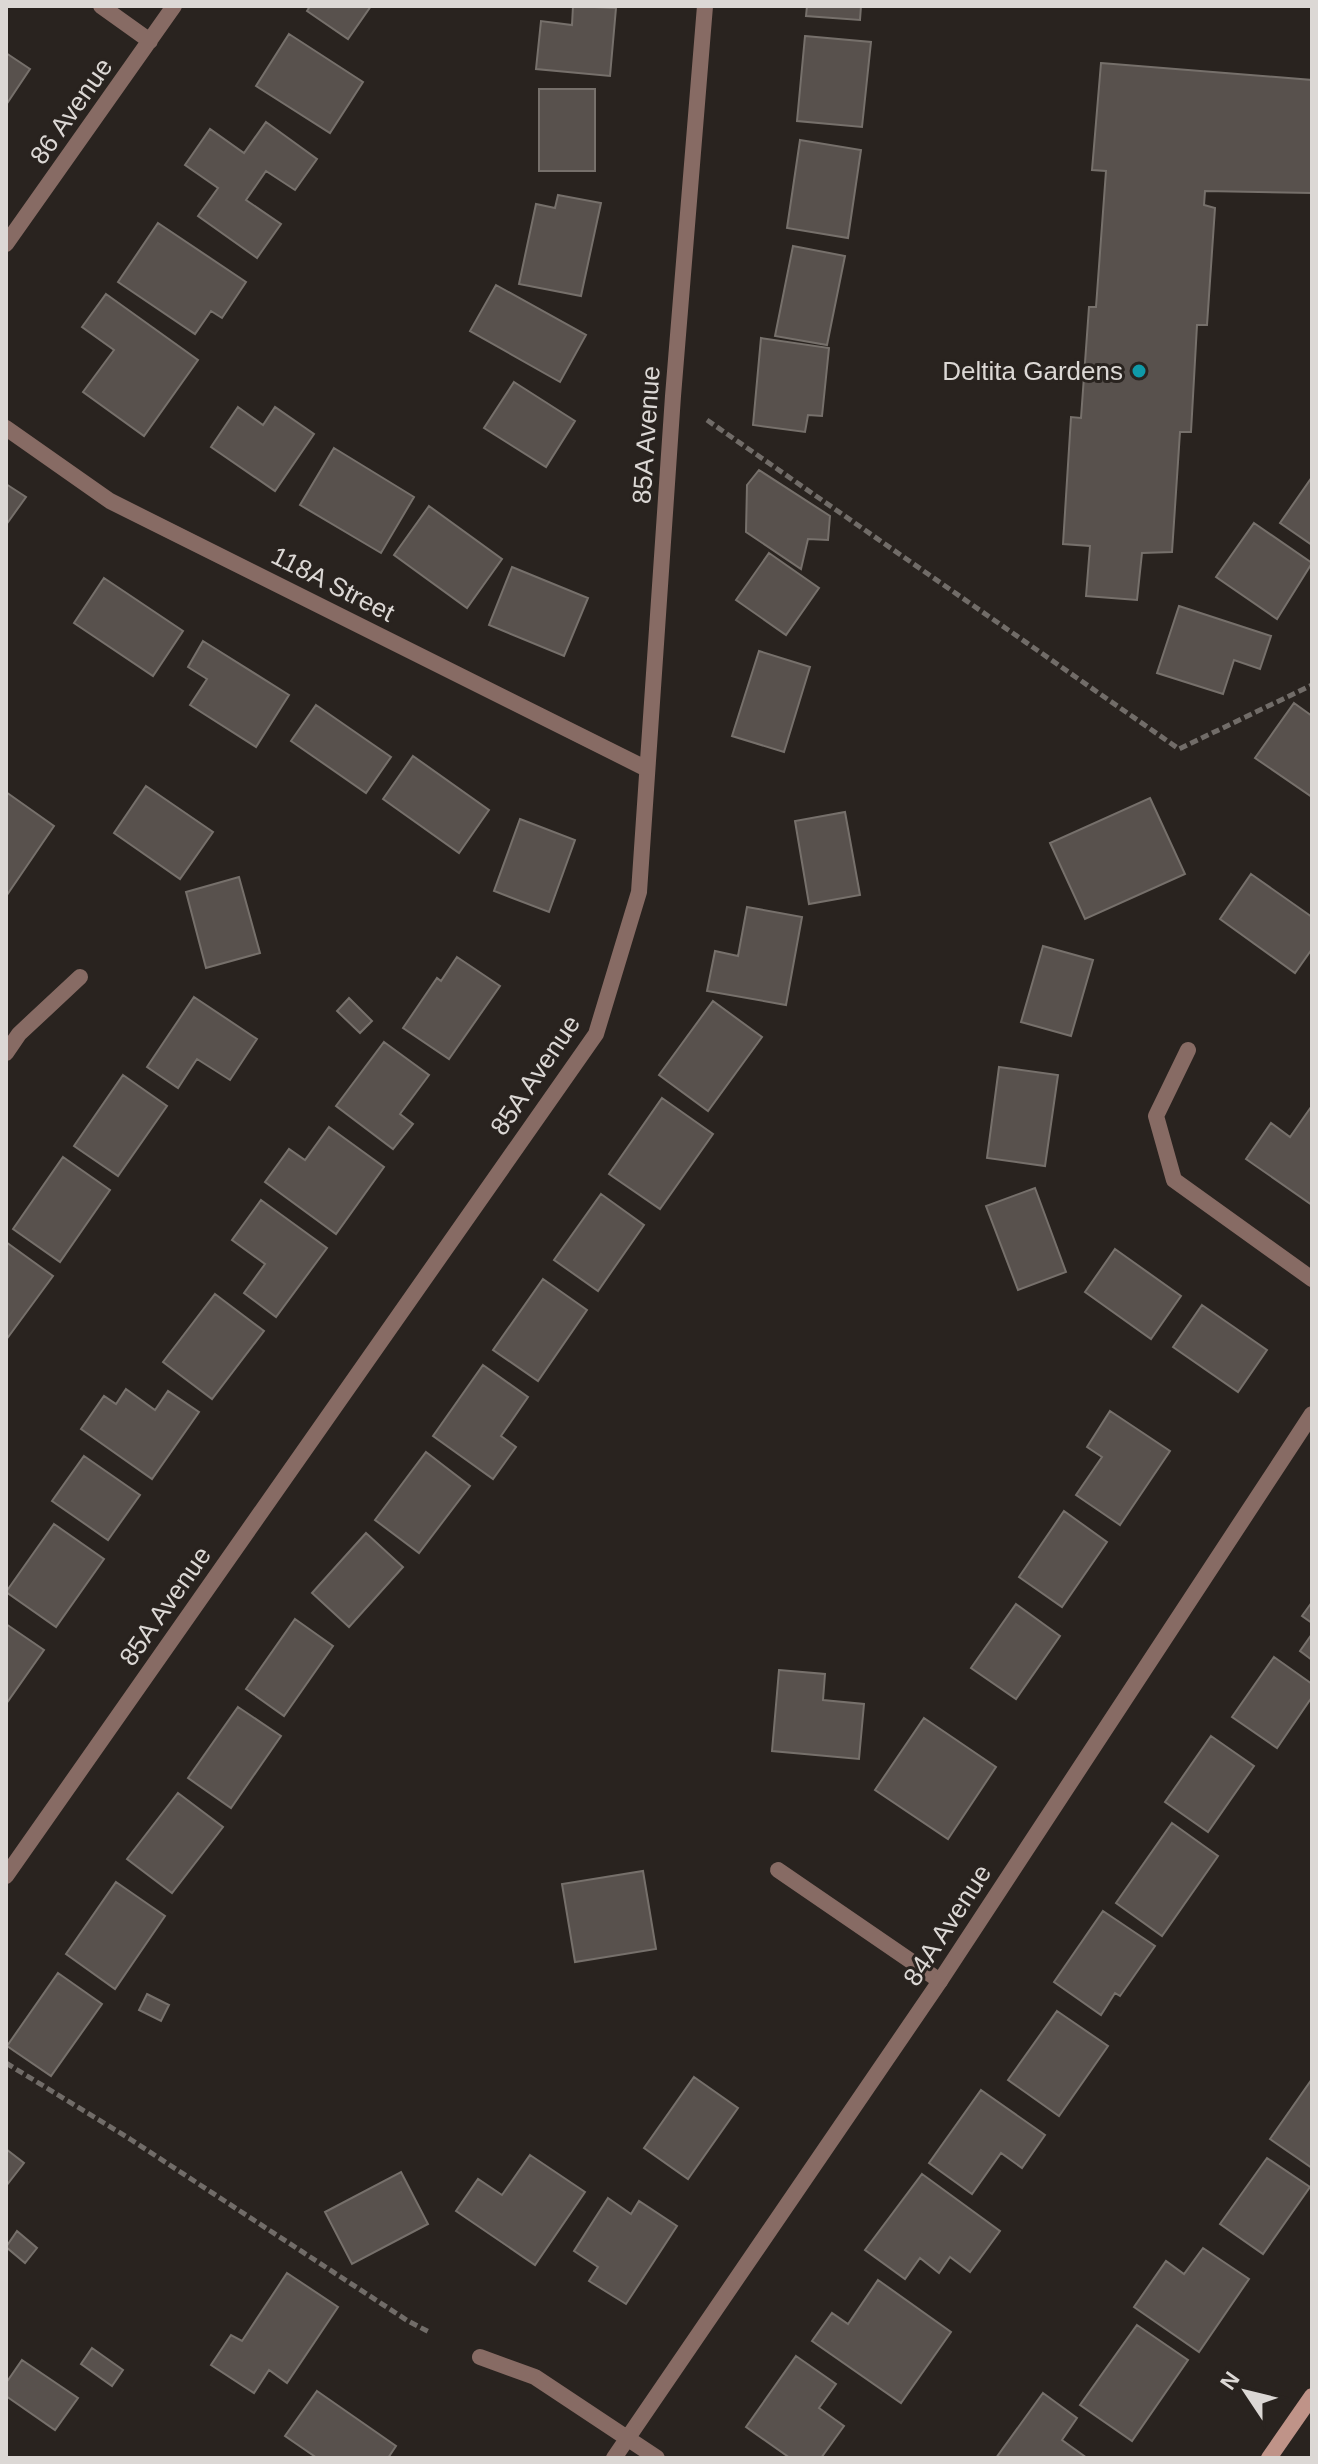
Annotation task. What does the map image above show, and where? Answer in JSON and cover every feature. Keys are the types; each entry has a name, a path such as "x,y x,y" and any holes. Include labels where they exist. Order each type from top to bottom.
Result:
{"street":[{"path":"101,6 150,41"},
{"name":"86 Avenue","path":"6,244 174,6"},
{"name":"85A Avenue","path":"6,1876 596,1034 639,892 705,6"},
{"name":"118A Street","path":"6,428 110,501 647,769"},
{"path":"6,1053 19,1034 80,977"},
{"path":"1188,1050 1156,1116 1174,1180 1312,1279"},
{"name":"84A Avenue","path":"614,2458 940,1981 1312,1414"},
{"path":"778,1870 940,1981"},
{"path":"480,2357 535,2377 657,2458"},
{"path":"1269,2458 1312,2396"}],"path":[{"path":"707,420 1179,749 1312,685"},
{"path":"6,2063 431,2333"}],"building":[{"path":"310,6 371,6 348,39 307,11"},
{"path":"573,6 616,8 610,76 536,69 541,21 572,25"},
{"path":"807,6 861,6 860,20 806,16"},
{"path":"289,34 363,82 330,133 256,86"},
{"path":"805,36 871,42 862,127 797,121"},
{"path":"6,53 30,69 6,105"},
{"name":"Deltita Gardens","path":"1101,63 1312,80 1312,193 1205,191 1204,205 1215,208 1207,325 1197,325 1191,432 1180,432 1172,552 1142,553 1137,600 1086,596 1090,546 1063,544 1071,417 1081,418 1089,307 1096,307 1106,171 1092,170"},
{"path":"539,89 595,89 595,171 539,171"},
{"path":"266,122 317,159 295,190 266,171 246,200 281,224 257,258 198,216 218,188 185,165 210,129 244,153"},
{"path":"800,140 861,150 848,238 787,228"},
{"path":"558,195 601,203 581,296 519,284 536,204 555,208"},
{"path":"158,223 246,282 222,318 211,311 195,334 118,282"},
{"path":"793,246 845,256 827,345 775,336"},
{"path":"496,285 586,335 560,382 470,331"},
{"path":"106,294 198,360 144,436 83,392 114,350 82,327"},
{"path":"761,338 829,348 822,416 808,415 805,432 753,425"},
{"path":"514,382 575,421 546,467 484,428"},
{"path":"238,407 263,425 275,407 314,434 275,491 211,447"},
{"path":"334,448 414,497 381,553 300,505"},
{"path":"759,470 830,516 828,540 808,539 801,569 746,532 747,485"},
{"path":"1312,477 1312,545 1280,523"},
{"path":"6,484 26,497 6,525"},
{"path":"429,506 502,559 467,608 394,555"},
{"path":"1254,523 1312,563 1277,619 1216,577"},
{"path":"769,553 819,588 786,635 736,600"},
{"path":"512,567 588,598 564,656 489,625"},
{"path":"104,578 183,631 153,676 74,623"},
{"path":"1179,606 1271,636 1260,669 1234,660 1223,694 1157,673"},
{"path":"203,641 289,695 256,747 190,705 207,679 188,667"},
{"path":"759,651 810,667 784,752 732,736"},
{"path":"1294,703 1312,716 1312,797 1255,758"},
{"path":"316,705 391,757 366,793 291,741"},
{"path":"413,756 489,810 459,853 383,799"},
{"path":"146,786 213,832 180,879 114,833"},
{"path":"6,792 54,826 7,895 6,894"},
{"path":"1150,798 1185,874 1085,919 1050,843"},
{"path":"845,812 860,895 809,904 795,821"},
{"path":"520,819 575,840 549,912 494,891"},
{"path":"1251,874 1312,917 1312,949 1295,973 1220,919"},
{"path":"239,877 260,953 206,968 186,892"},
{"path":"747,907 802,917 786,1005 707,991 715,951 738,956"},
{"path":"1043,946 1093,960 1071,1036 1021,1022"},
{"path":"457,957 500,986 449,1059 403,1028 437,978 441,981"},
{"path":"194,997 257,1039 230,1080 197,1059 178,1088 147,1067"},
{"path":"349,998 372,1021 360,1033 337,1011"},
{"path":"713,1001 762,1037 708,1111 659,1075"},
{"path":"384,1042 429,1075 400,1114 413,1124 393,1149 336,1106"},
{"path":"999,1067 1058,1075 1045,1166 987,1158"},
{"path":"123,1075 167,1106 118,1176 74,1146"},
{"path":"662,1098 713,1134 660,1209 609,1174"},
{"path":"1311,1107 1312,1205 1246,1159 1271,1123 1290,1137"},
{"path":"329,1127 384,1167 336,1234 265,1182 289,1149 305,1160"},
{"path":"63,1157 110,1190 60,1262 13,1229"},
{"path":"1035,1188 1066,1272 1018,1290 986,1206"},
{"path":"601,1194 644,1225 598,1291 554,1260"},
{"path":"261,1200 327,1248 276,1317 244,1293 265,1264 232,1240"},
{"path":"6,1242 53,1276 6,1340"},
{"path":"1115,1249 1181,1296 1151,1339 1085,1292"},
{"path":"543,1279 587,1310 538,1381 493,1350"},
{"path":"215,1294 264,1331 212,1399 163,1362"},
{"path":"1202,1305 1267,1350 1238,1392 1173,1347"},
{"path":"483,1365 528,1397 501,1436 516,1447 493,1479 433,1436"},
{"path":"126,1389 155,1410 168,1391 199,1412 152,1479 81,1429 104,1396 116,1404"},
{"path":"1110,1411 1170,1451 1120,1525 1076,1495 1102,1457 1087,1447"},
{"path":"426,1452 470,1486 419,1553 375,1520"},
{"path":"84,1456 140,1495 108,1540 52,1501"},
{"path":"1064,1511 1107,1542 1062,1607 1019,1577"},
{"path":"54,1524 104,1559 56,1627 6,1592"},
{"path":"366,1533 403,1567 349,1627 312,1593"},
{"path":"1312,1602 1312,1623 1302,1616"},
{"path":"1016,1604 1060,1636 1016,1699 971,1668"},
{"path":"295,1619 333,1646 284,1716 246,1689"},
{"path":"6,1624 44,1650 6,1704"},
{"path":"1312,1634 1312,1660 1300,1651"},
{"path":"1274,1657 1312,1684 1312,1697 1277,1748 1232,1717"},
{"path":"779,1670 825,1674 823,1700 864,1704 859,1759 772,1751"},
{"path":"238,1707 281,1736 231,1808 188,1778"},
{"path":"924,1718 996,1767 948,1839 875,1790"},
{"path":"1211,1736 1254,1766 1208,1832 1165,1802"},
{"path":"178,1793 223,1827 172,1893 127,1859"},
{"path":"1172,1823 1218,1856 1162,1936 1116,1903"},
{"path":"643,1871 656,1949 575,1962 562,1884"},
{"path":"116,1882 165,1916 115,1989 66,1954"},
{"path":"1103,1911 1155,1946 1120,1996 1115,1993 1101,2015 1054,1982"},
{"path":"58,1973 102,2004 51,2076 7,2046"},
{"path":"147,1994 169,2005 161,2021 139,2010"},
{"path":"1057,2011 1108,2046 1059,2116 1008,2080"},
{"path":"694,2077 738,2108 688,2179 644,2148"},
{"path":"1312,2079 1312,2168 1270,2139"},
{"path":"981,2090 1045,2135 1022,2168 1001,2153 972,2194 929,2163"},
{"path":"6,2149 24,2163 6,2186"},
{"path":"530,2155 585,2192 535,2265 456,2211 478,2179 502,2195"},
{"path":"1267,2158 1310,2187 1263,2254 1220,2224"},
{"path":"401,2172 428,2224 352,2264 325,2212"},
{"path":"922,2174 1000,2231 970,2272 950,2257 939,2273 920,2258 905,2279 865,2250"},
{"path":"608,2198 631,2214 639,2201 677,2226 626,2304 589,2281 598,2267 574,2251"},
{"path":"17,2231 37,2248 25,2263 6,2247"},
{"path":"1203,2248 1249,2279 1199,2352 1134,2307 1166,2261 1184,2274"},
{"path":"287,2273 338,2307 287,2383 269,2370 254,2393 211,2365 231,2335 242,2341"},
{"path":"878,2280 951,2332 901,2403 812,2341 832,2313 848,2324"},
{"path":"1137,2325 1188,2360 1132,2441 1080,2405"},
{"path":"92,2348 123,2370 112,2386 81,2364"},
{"path":"796,2356 836,2384 819,2408 844,2426 821,2458 790,2458 746,2427"},
{"path":"22,2360 78,2398 55,2430 6,2396 6,2383"},
{"path":"317,2391 396,2446 388,2458 317,2458 285,2436"},
{"path":"1043,2393 1077,2418 1062,2440 1087,2458 996,2458"}],"place":[{"name":"Deltita Gardens","path":"1139,371"}]}
